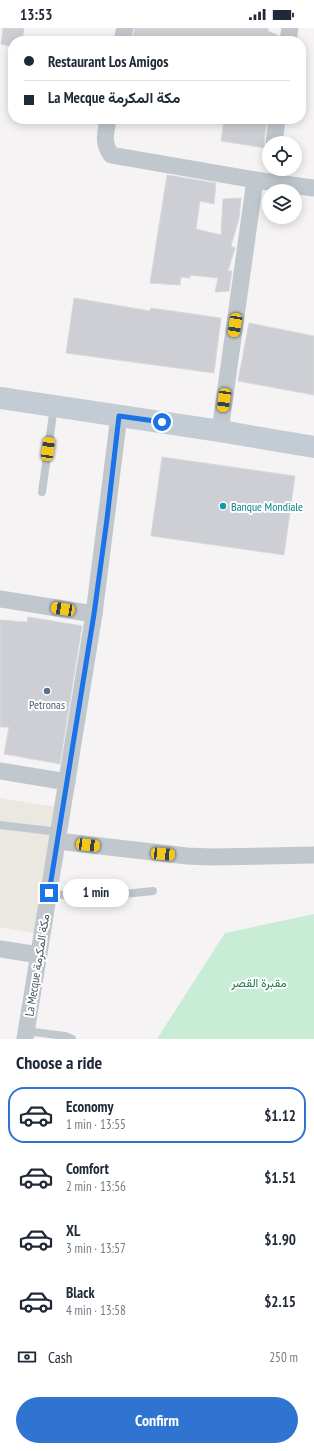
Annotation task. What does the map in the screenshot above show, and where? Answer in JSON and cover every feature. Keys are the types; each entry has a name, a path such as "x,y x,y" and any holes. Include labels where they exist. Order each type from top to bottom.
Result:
{"main road":[{"path":"0,398 220,431 314,447"}],"street":[{"path":"107,124 105,139 106,147 111,155 264,177 314,188"},
{"path":"275,136 276,124"},
{"path":"220,431 264,177"},
{"name":"La Mecque مكة المكرمة","path":"26,1035 94,614 119,416"},
{"path":"0,599 94,614"},
{"path":"0,771 67,782"},
{"path":"58,836 187,856 314,855"},
{"path":"0,949 39,955"}],"lane":[{"path":"42,492 54,406"},
{"path":"0,825 58,836"},
{"path":"49,893 86,898 153,892"},
{"path":"26,1035 65,1036 72,1039"}],"shaded area":[{"path":"0,798 57,807 34,933 0,927"}],"green space":[{"name":"مقبرة القصر","path":"314,914 314,1039 157,1039 225,933"}],"building":[{"path":"3,28 24,28 23,36 8,36 8,46 1,44"},
{"path":"135,28 268,28 268,31 279,36 133,36"},
{"path":"223,124 266,124 265,136 262,136 262,148 221,141"},
{"path":"167,175 216,183 214,204 200,201 196,229 221,235 223,199 241,198 239,218 231,246 235,248 228,271 232,271 229,291 215,292 218,278 190,275 190,278 181,277 180,285 150,283"},
{"path":"74,298 150,311 151,308 221,318 214,373 66,353"},
{"path":"249,323 314,336 314,395 238,381"},
{"name":"Banque Mondiale","path":"162,457 295,476 284,555 151,536"},
{"name":"Petronas","path":"28,617 82,626 60,764 4,754 9,727 0,727 0,620 27,622"}],"place":[{"name":"Banque Mondiale","path":"223,506"},
{"name":"Petronas","path":"47,691"}],"route":[{"path":"49,893 94,614 119,416 162,422"}]}
